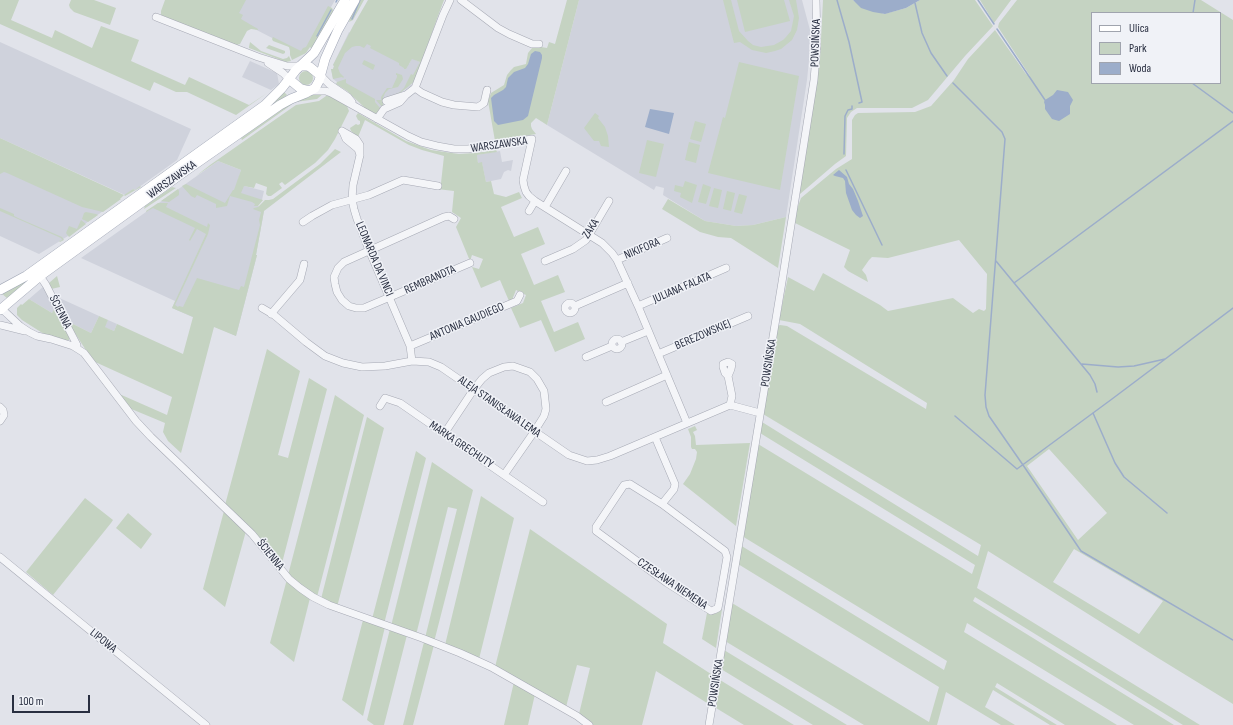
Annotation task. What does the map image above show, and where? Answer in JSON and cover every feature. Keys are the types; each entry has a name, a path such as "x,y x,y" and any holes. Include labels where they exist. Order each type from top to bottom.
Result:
{"main road":[{"path":"345,0 314,53 289,79 301,89 310,91 316,87 321,76 324,60 338,30 355,0"},
{"path":"300,66 310,67 321,76"},
{"name":"WARSZAWSKA","path":"0,290 26,276 256,111 277,94 289,79"},
{"name":"WARSZAWSKA","path":"1,309 40,276 274,108 291,98 310,91"}],"street":[{"path":"377,119 384,109 400,102 415,88 450,0"},
{"path":"461,0 498,28 532,44 539,44"},
{"name":"POWSIŃSKA","path":"709,725 814,74 818,35 816,0"},
{"path":"156,17 258,57 287,66 300,66"},
{"path":"258,57 283,72 289,79"},
{"name":"WARSZAWSKA","path":"321,76 332,87 348,97 355,106"},
{"path":"415,88 422,93 442,102 454,105 478,107 484,103 487,90"},
{"name":"WARSZAWSKA","path":"310,91 326,91 416,140 430,145 444,148 468,149 532,139 523,183 527,194 544,207 589,234 607,247 617,260 687,423"},
{"path":"386,101 406,95"},
{"name":"LEONARDA DA VINCI","path":"360,155 353,185 352,199 357,219 410,346 412,362"},
{"path":"544,207 566,171"},
{"path":"303,222 332,205 369,195 403,180 438,186"},
{"path":"529,210 535,201"},
{"name":"ZAKA","path":"545,261 573,249 586,240 609,201"},
{"path":"390,298 364,308 356,308 342,300 337,292 334,277 338,268 344,262 444,217 449,216 454,219"},
{"name":"NIKIFORA","path":"617,260 667,238"},
{"name":"REMBRANDTA","path":"390,298 470,263"},
{"path":"271,314 300,280 304,264"},
{"name":"JULIANA FALATA","path":"638,306 726,268"},
{"name":"ŚCIENNA","path":"40,276 77,345 77,348 84,353 136,421 252,534 289,579 313,597 329,605 422,638 491,667 577,716 585,723"},
{"path":"575,306 628,283"},
{"name":"ANTONIA GAUDIEGO","path":"410,346 517,301 520,295"},
{"name":"ALEJA STANISŁAWA LEMA","path":"262,308 325,356 343,363 362,367 385,366 412,362 429,362 442,367 569,455 587,461 610,456 730,405"},
{"path":"1,309 29,332 37,336 77,348"},
{"name":"BEREZOWSKIEJ","path":"658,354 748,316"},
{"path":"0,324 29,332"},
{"path":"586,357 612,346 614,340 618,339 621,342 648,331"},
{"path":"444,434 474,389 489,373 504,367 513,366 530,372 541,384 544,391 546,401 544,416 504,475"},
{"path":"606,402 666,375"},
{"path":"728,376 732,396 730,405 760,412"},
{"name":"MARKA GRECHUTY","path":"380,406 385,398 400,403 543,502"},
{"path":"0,407 3,410 4,415 0,421"},
{"path":"656,437 675,484 674,489 662,504"},
{"name":"CZESŁAWA NIEMENA","path":"630,484 662,504 721,546 725,551 727,556 718,608 711,611 662,579 596,531 596,526 624,485 630,484"},
{"name":"LIPOWA","path":"0,557 206,725"}],"shaded area":[{"path":"167,0 335,0 305,53 303,54 249,26"},
{"path":"579,0 802,0 810,30 809,60 786,217 753,225 736,226 705,221 663,195 664,188 656,186 654,190 547,125"},
{"path":"349,32 409,64 412,58 420,62 411,86 384,100 380,110 355,95 333,79 331,69 333,69 333,65"},
{"path":"0,42 191,129 177,160 135,190 133,189 125,195 0,138"},
{"path":"250,61 277,73 279,84 271,90 242,77"},
{"path":"500,151 502,162 513,160 511,171 508,170 504,172 501,179 486,182 482,163 478,163 477,155"},
{"path":"0,160 106,209 68,236 39,254 0,236"},
{"path":"218,161 241,170 237,184 264,191 262,200 257,205 264,211 257,255 236,336 172,308 175,301 81,258"},
{"path":"44,286 55,309 52,313 29,299"},
{"path":"55,296 99,316 91,333 67,321"},
{"path":"108,320 117,324 114,331 104,327"}],"green space":[{"path":"0,0 19,0 11,20 52,38 55,30 92,48 101,26 139,40 131,61 185,85 189,77 249,105 267,93 236,115 187,92 176,92 154,82 150,91 0,24"},
{"path":"71,0 94,0 116,8 110,25 74,12 69,5"},
{"path":"165,0 246,0 239,13 243,15 241,19 258,30 251,29 247,31 240,44 237,45 161,16 161,11"},
{"path":"358,0 364,0 353,20 349,22 353,8"},
{"path":"368,0 444,0 415,81 400,93 389,97 400,92 404,88 411,74 413,75 420,62 412,59 406,69 404,69 399,65 399,63 370,48 371,46 367,44 364,48 356,46 352,47 345,53 338,68 344,77 333,79 331,69 333,69 333,65"},
{"path":"567,0 579,0 547,125 536,118 531,123 531,126 536,134 495,141 488,101 491,93 504,85 507,75 514,67 526,64 528,53 532,48 547,48 549,42 555,44"},
{"path":"723,0 731,0 739,31 753,45 761,47 774,45 783,40 791,31 794,16 789,0 796,0 799,18 797,30 792,40 781,49 766,53 752,50 740,42 734,43"},
{"path":"737,0 784,0 790,21 745,32"},
{"path":"823,0 853,0 884,14 906,8 920,0 975,0 993,26 965,56 928,100 912,108 857,108 851,112 847,118 846,156 799,194 820,59"},
{"path":"980,0 1011,0 994,23"},
{"path":"1017,0 1201,0 1220,12 1091,12 1091,84 1221,84 1221,12 1233,20 1233,704 988,551 977,588 1200,725 1183,725 975,597 973,601 1174,725 1134,725 967,623 964,632 1117,725 1065,725 997,683 995,687 1057,725 1050,725 993,690 985,707 1015,725 1001,725 946,692 937,725 864,725 725,641 732,603 929,722 939,687 738,564 740,545 944,670 947,661 742,536 758,444 972,574 975,565 760,433 762,422 978,556 981,545 763,414 777,326 780,325 787,326 926,409 927,403 800,324 779,320 788,277 814,291 823,273 888,311 953,298 973,313 979,309 984,311 986,309 987,274 959,240 888,258 872,257 862,270 866,275 868,282 848,271 844,267 850,250 795,223 797,209 801,198 836,169 852,159 852,120 855,115 858,113 915,112 931,106 954,80 968,59 995,30 1026,74 1030,76 998,27 999,23","holes":["1049,449 1107,513 1078,540 1027,466","1074,549 1163,601 1139,634 1053,582"]},
{"path":"328,6 332,8 334,12 312,49 310,47 306,53 292,60 289,47 273,41 273,37 301,51 306,47"},
{"path":"250,42 261,51 283,59 289,56 291,61 286,62 249,48"},
{"path":"269,45 285,51 285,53 283,54 266,48"},
{"path":"364,60 375,65 373,70 362,64"},
{"path":"739,62 799,76 780,190 708,173 723,117 725,118"},
{"path":"303,71 309,71 313,75 313,81 309,85 303,85 299,81 299,75"},
{"path":"396,73 402,75 403,79 398,87 389,89 385,93 382,107 376,100 381,100 381,97 387,88 392,88 397,77"},
{"path":"346,79 346,83 375,99 375,102 381,109 376,114 364,108 347,91 336,84 337,82"},
{"path":"283,91 287,95 8,299 1,293"},
{"path":"324,93 317,99 295,102 315,94"},
{"path":"326,96 331,96 347,106 349,111 335,139 328,150 315,163 285,185 282,182 279,184 282,188 271,196 266,194 267,187 256,183 254,188 244,186 241,193 263,200 258,206 254,206 255,204 252,202 230,196 227,206 216,208 216,204 197,195 195,198 191,196 182,186 186,184 225,203 234,190 241,170 218,161 196,176 296,105 319,101"},
{"path":"291,103 291,105 242,140 241,138"},
{"path":"358,113 406,141 431,150 459,154 496,150 497,152 477,155 478,163 482,162 486,182 491,181 494,194 506,197 519,192 522,198 501,207 514,237 538,227 545,244 521,254 534,285 558,275 565,292 541,301 554,332 578,322 585,339 555,352 541,320 520,328 511,308 523,303 526,295 516,290 512,300 509,301 500,280 481,288 472,267 479,269 483,259 472,255 470,261 456,227 461,218 452,212 454,191 437,189 438,183 441,183 444,156 409,145 365,120 358,137 351,131 350,128 356,124 360,124 360,121 356,116"},
{"path":"595,113 599,116 598,118 605,127 609,147 601,146 599,141 594,141 584,128"},
{"path":"695,121 706,124 701,142 690,139"},
{"path":"0,138 124,195 121,199 103,212 82,207 7,173 4,172 0,174"},
{"path":"647,140 664,144 656,177 639,173"},
{"path":"689,142 700,145 696,163 685,160"},
{"path":"335,149 341,152 264,211 257,255 236,336 214,327 181,453 168,441 163,432 165,423 129,408 117,393 167,415 172,397 93,361 67,321 91,333 99,316 108,320 105,327 114,331 117,324 183,354 193,317 172,308 206,234 197,229 190,241 189,240 195,228 153,208 146,211 158,203 168,203 166,207 207,227 208,223 210,225 208,234 175,305 178,307 183,307 197,278 239,290 241,286 244,287 260,225 259,220 261,212 253,209 258,207 265,200 273,199 320,164"},
{"path":"685,181 697,185 692,203 680,197 681,193 674,191 675,185 683,187"},
{"path":"703,184 711,187 706,204 698,202"},
{"path":"140,186 141,187 125,196 124,195 133,189 135,190"},
{"path":"172,187 176,188 144,209 145,206"},
{"path":"714,188 722,190 718,208 709,206"},
{"path":"178,189 179,195 169,202 161,201"},
{"path":"727,191 735,193 731,211 723,209"},
{"path":"739,194 747,196 742,214 734,212"},
{"path":"668,199 705,221 736,226 753,225 786,217 778,268 731,238 718,237 700,232 662,209"},
{"path":"0,208 14,214 14,216 18,218 62,237 64,240 60,242 59,241 62,240 61,238 0,211"},
{"path":"86,212 98,215 88,222 82,219 84,213"},
{"path":"81,220 86,224 69,237 66,233 69,226 77,229"},
{"path":"57,276 60,287 51,289 49,283"},
{"path":"29,299 52,313 55,308 70,335 69,340 66,341 44,334 22,320 17,315 17,308"},
{"path":"267,349 300,371 278,455 288,458 309,378 327,389 281,567 225,505"},
{"path":"335,395 364,415 317,597 288,575"},
{"path":"367,417 384,428 337,607 321,599"},
{"path":"695,426 697,430 693,432 696,445 750,443 736,526 683,484 690,474 696,459 697,452 691,447 691,437 688,429"},
{"path":"416,451 426,458 384,624 372,619"},
{"path":"432,462 473,490 434,642 425,638 457,509 448,507 416,635 391,626"},
{"path":"481,496 514,518 479,659 445,645"},
{"path":"85,498 113,520 53,595 26,572"},
{"path":"224,511 246,531 225,607 203,589"},
{"path":"128,513 152,534 141,549 116,528"},
{"path":"530,529 667,624 663,643 711,674 707,703 656,671 642,725 592,725 579,714 590,668 577,665 566,707 495,667"},
{"path":"287,579 310,598 294,662 270,643"},
{"path":"722,609 716,648 702,639 707,613 713,613"},
{"path":"363,620 385,627 363,716 342,700"},
{"path":"390,629 407,635 384,725 374,725 367,720"},
{"path":"424,642 434,645 413,725 403,725"},
{"path":"724,650 847,725 813,725 721,669"},
{"path":"720,680 794,725 744,725 716,708"},
{"path":"514,682 535,694 528,725 504,725"}],"water":[{"path":"853,0 920,0 906,8 885,14 861,8"},
{"path":"535,51 540,52 542,58 528,116 523,120 498,125 494,121 491,98 506,87 508,78 514,72 525,68 531,54"},
{"path":"1057,90 1068,92 1073,100 1070,106 1070,114 1059,121 1052,119 1045,109 1044,102"},
{"path":"650,109 674,113 669,134 645,127"},
{"path":"839,170 847,177 849,184 853,189 863,216 860,218 852,210 846,193 845,181 843,178 833,175"}],"waterway":[{"path":"352,19 360,0"},
{"path":"837,0 849,42 862,102 859,103"},
{"path":"978,0 994,24"},
{"path":"1193,12 1195,0"},
{"path":"915,3 922,33 931,53 947,76"},
{"path":"317,36 331,10"},
{"path":"997,29 1045,100"},
{"path":"953,83 1002,132 1005,139 985,395 986,407 989,416 1081,551 1233,640"},
{"path":"1193,84 1233,113"},
{"path":"844,154 845,116 848,110 852,109 852,106"},
{"path":"1014,283 1233,121"},
{"path":"846,170 882,245"},
{"path":"996,261 1090,375 1097,392"},
{"path":"955,416 1017,469 1233,308"},
{"path":"1082,364 1118,367 1134,366 1165,359"},
{"path":"1093,413 1115,463 1124,477 1167,513"}]}
